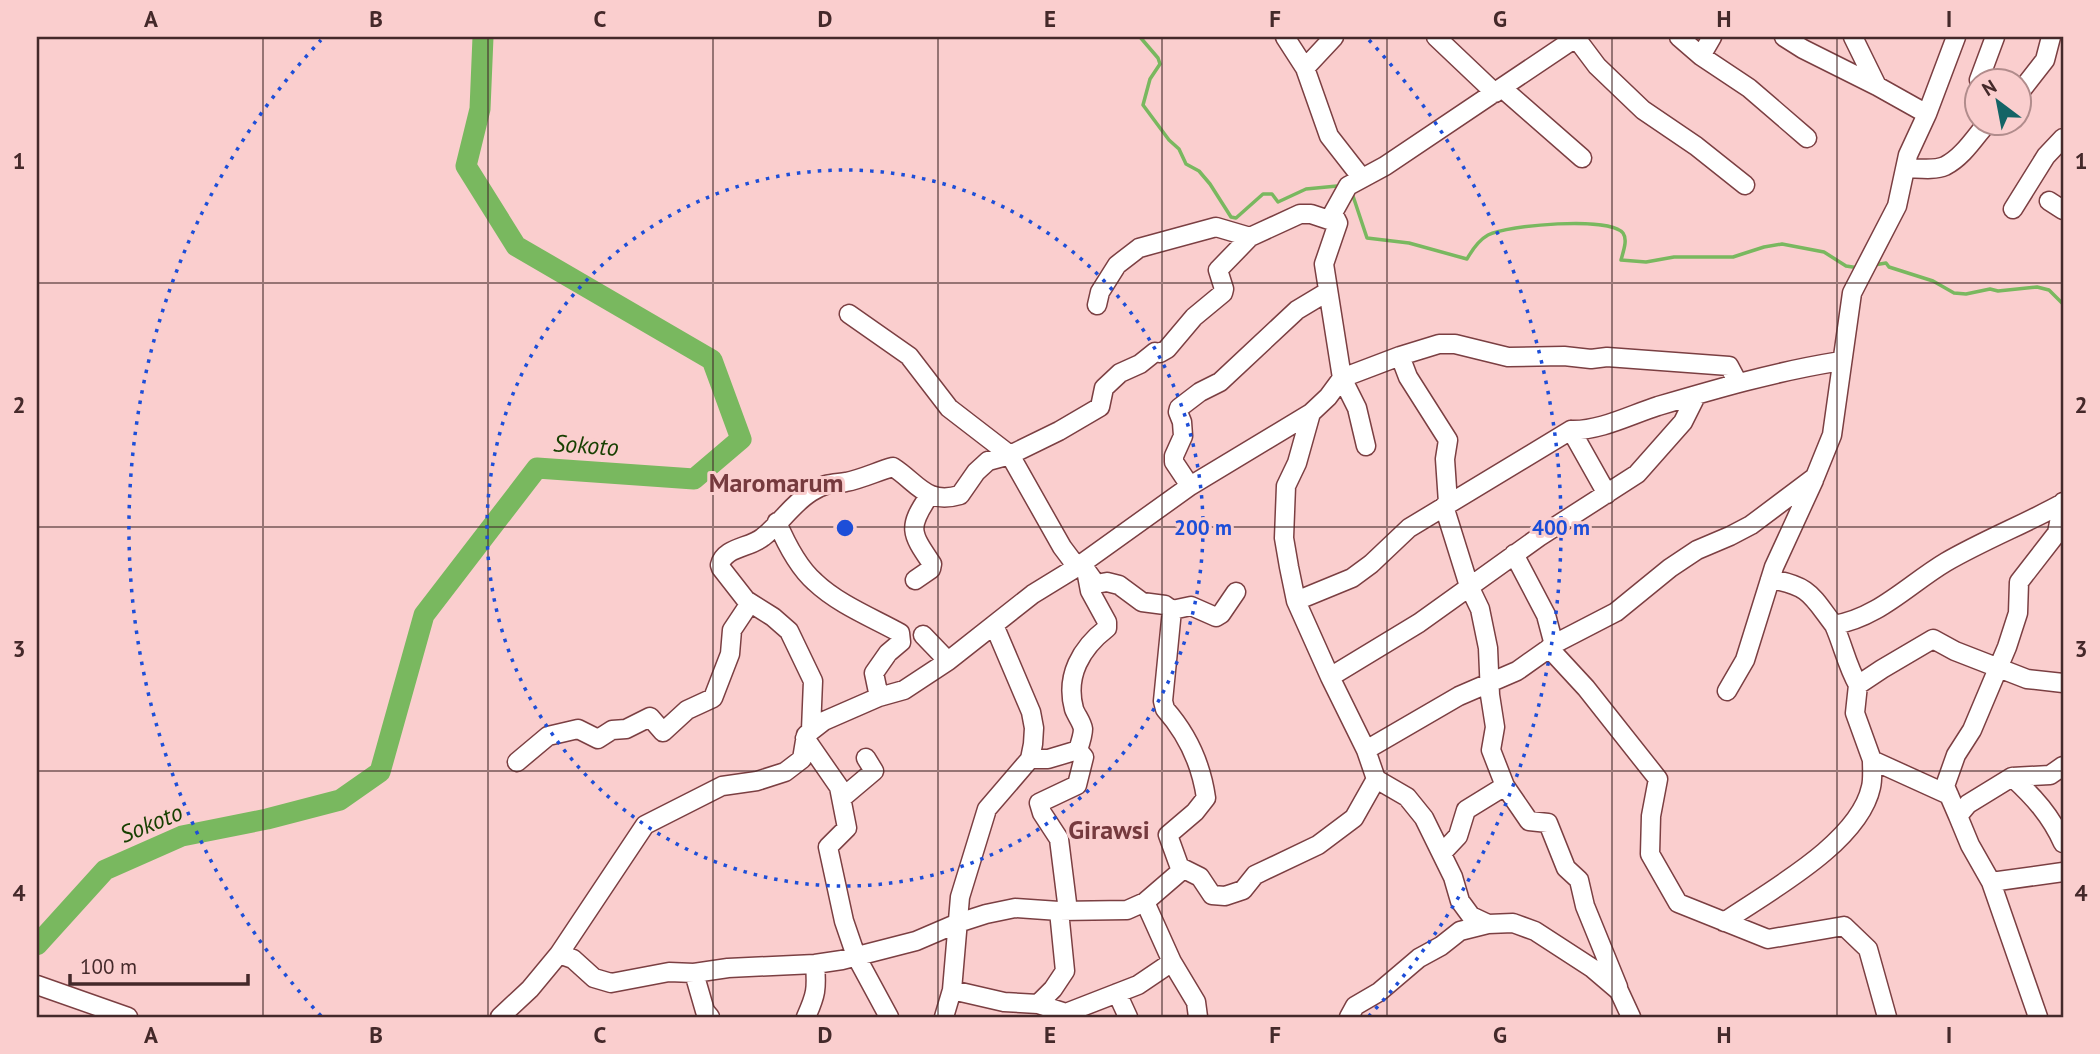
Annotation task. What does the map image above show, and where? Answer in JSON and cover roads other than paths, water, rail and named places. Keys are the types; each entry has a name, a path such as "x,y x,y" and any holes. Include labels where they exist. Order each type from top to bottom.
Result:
{"street":[{"path":"1285,37 1305,68 1349,187"},
{"path":"1305,68 1334,37"},
{"path":"1366,446 1357,408 1342,378 1324,264 1338,223 1333,213 1349,187 1385,166 1577,37 1597,66 1643,110 1696,146 1745,185"},
{"path":"1679,37 1701,56 1749,88 1807,138"},
{"path":"1701,56 1712,37"},
{"path":"1784,37 1927,114"},
{"path":"1853,37 1877,86"},
{"path":"1863,57 1867,37"},
{"path":"1727,691 1745,660 1770,579 1832,435 1852,293 1897,206 1908,155 1927,114 1956,37"},
{"path":"1984,66 1995,37"},
{"path":"2034,75 2046,60 2051,37"},
{"path":"1447,40 1499,90 1582,158"},
{"path":"1906,168 1930,169 1945,166 1961,154 1976,136"},
{"path":"2013,209 2046,156 2063,138"},
{"path":"500,1017 530,989 559,954 645,825 722,786 757,781 785,772 802,759 808,734 813,681 789,631 750,603 721,568 721,557 746,548 764,537 809,493 834,481 846,482 893,467 929,496 940,498 960,495 976,472 988,461 1010,455 1100,407 1104,388 1120,373 1155,352 1160,353 1167,349 1194,317 1223,293 1218,270 1250,237 1300,214 1311,214 1338,223"},
{"path":"1097,305 1100,292 1117,265 1139,248 1216,227 1250,237"},
{"path":"1190,486 1174,462 1183,436 1178,412 1180,408 1200,392 1220,382 1297,310 1327,292"},
{"path":"849,314 909,356 949,408 1010,455 1062,547 1097,584 1107,582 1119,585 1142,603 1165,605 1172,610 1191,606 1216,617 1236,592"},
{"path":"808,734 824,721 879,697 904,690 948,661 1033,594 1082,569 1190,486 1311,414 1342,378 1400,356 1439,344 1455,344 1508,357 1607,357 1728,366 1738,383"},
{"path":"1400,356 1408,377 1448,440 1444,459 1446,504 1469,586 1480,609 1488,648 1495,727 1492,750 1505,786 1529,821 1548,823 1566,868 1579,880 1585,906 1631,1017"},
{"path":"1296,601 1352,578 1409,528 1571,429 1587,430 1781,371 1841,363"},
{"path":"1330,677 1419,623 1514,554 1637,474 1683,422 1696,396"},
{"path":"1311,414 1297,463 1286,485 1284,538 1296,601 1366,750 1376,779 1407,797 1424,818 1453,877 1460,901 1471,916 1488,924"},
{"path":"1571,429 1606,494"},
{"path":"1366,750 1459,696 1517,671 1551,647 1616,612 1670,568 1697,550 1751,524 1815,477"},
{"path":"915,580 931,569 932,564 918,545 915,533 915,517 929,496"},
{"path":"1834,625 1855,621 1882,608 1901,592 1946,563 2063,502"},
{"path":"2038,1017 1991,883 1970,845 1945,786 1956,755 1972,730 2018,613 2019,582 2057,533 2063,502"},
{"path":"777,522 786,543 813,582 900,634 901,642 888,653 874,673 879,697"},
{"path":"1514,554 1546,615 1551,647 1658,779 1651,816 1650,854 1678,903 1768,939 1843,926 1868,949 1887,1017"},
{"path":"1078,750 1083,727 1074,709 1071,679 1076,664 1099,634 1107,628 1107,622 1090,591 1082,569"},
{"path":"1724,922 1820,857 1857,819 1871,788 1872,760 1855,713 1858,685 1848,668 1834,625 1811,594 1793,583 1770,579"},
{"path":"517,762 548,736 578,729 598,739 612,730 626,729 650,717 663,732 687,710 713,698 730,654 732,630 750,603"},
{"path":"559,954 573,959 594,978 611,983 669,972 694,973 728,968 815,964 916,941 958,923 1015,908 1064,911 1127,910 1146,902 1181,870 1168,835 1195,812 1206,798 1194,750 1164,709 1172,610"},
{"path":"1844,651 1855,621"},
{"path":"944,1017 951,990 960,897 987,808 1030,759 1034,728 1031,712 994,625"},
{"path":"923,635 948,661"},
{"path":"1858,685 1933,639 1997,669 2027,679 2063,683"},
{"path":"808,734 839,787 842,798 847,828 828,847 844,921 856,956 889,1017"},
{"path":"1030,759 1048,760 1078,750"},
{"path":"1038,1004 1053,989 1065,971 1059,839 1042,813 1039,803 1077,785 1084,757 1078,750"},
{"path":"842,798 874,771 866,758"},
{"path":"1872,760 1949,795"},
{"path":"1958,816 1968,804 2012,777 2050,775 2063,766"},
{"path":"2012,777 2053,820 2063,843"},
{"path":"1180,867 1200,877 1212,895 1225,897 1243,890 1255,875 1318,845 1354,818 1376,779"},
{"path":"1442,853 1458,836 1466,810 1505,786"},
{"path":"1991,883 2063,872"},
{"path":"1146,902 1172,962 1196,1002 1198,1017"},
{"path":"1349,1017 1355,1006 1379,992 1419,958 1460,931 1488,924 1513,923 1535,932 1592,968 1619,991"},
{"path":"951,990 1004,1002 1038,1004 1066,1013 1138,985 1172,962"},
{"path":"806,1017 810,1002 817,991 815,964"},
{"path":"694,973 705,1011 710,1017"},
{"path":"37,985 128,1017"},
{"path":"1117,993 1128,1017"}],"waterway":[{"name":"Sokoto","path":"37,945 105,870 182,836 267,819 340,800 380,772 424,615 537,468 694,479 741,439 712,360 516,246 466,166 480,109 483,37"},
{"path":"1140,37 1160,64 1150,79 1143,105 1179,149 1186,164 1199,171 1210,184 1231,217 1236,218 1263,194 1272,194 1278,202 1306,189 1337,186 1341,189"},
{"path":"1350,194 1367,238 1409,243 1467,259 1482,240 1499,231 1536,225 1579,224 1614,228 1623,233 1625,243 1621,260 1646,262 1674,257 1733,257 1782,244 1824,252 1846,266 1859,268"},
{"path":"1874,265 1886,263 1889,267 1933,281 1954,293 2037,287 2049,290 2063,304"}],"district":[{"name":"Maromarum","path":"776,482"},
{"name":"Girawsi","path":"1109,829"}]}
